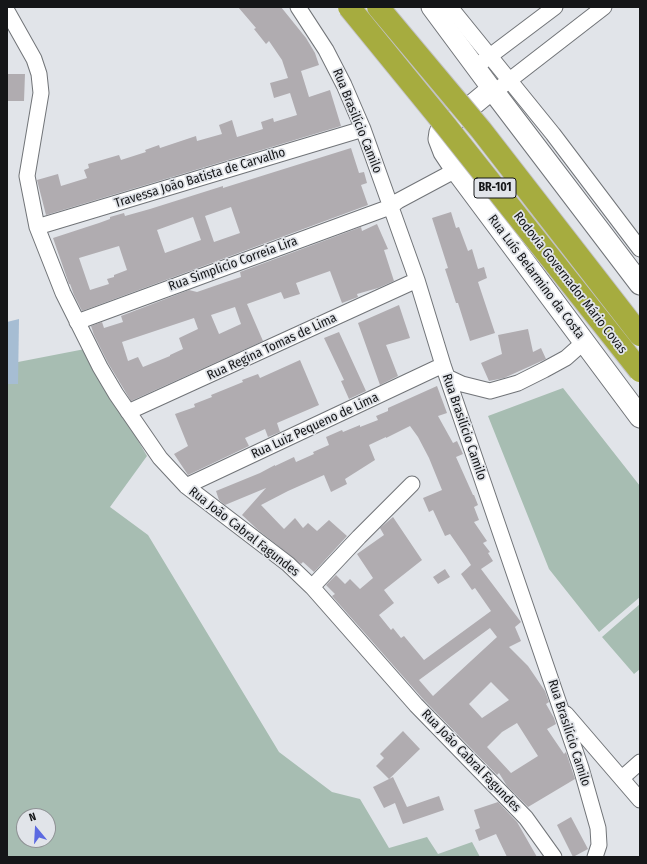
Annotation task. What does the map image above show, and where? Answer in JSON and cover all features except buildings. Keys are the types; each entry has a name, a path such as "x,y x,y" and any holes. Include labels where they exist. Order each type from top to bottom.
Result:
{"highway":[{"name":"Rodovia Governador Mário Covas","path":"349,7 446,126 640,371"},
{"name":"Rodovia Governador Mário Covas","path":"378,7 481,130 640,335"}],"main road":[{"name":"Rua Luís Belarmino da Costa","path":"502,86 487,93 440,132 439,139 444,152 640,417"},
{"path":"502,86 640,284"}],"street":[{"name":"Rua Brasilício Camilo","path":"298,7 326,50 344,85 362,129 417,280 445,371 581,768 595,815 599,845 595,857"},
{"path":"431,7 502,86 558,140 640,249"},
{"path":"450,7 482,62"},
{"path":"482,62 555,7"},
{"path":"502,86 604,7"},
{"name":"Rua João Cabral Fagundes","path":"7,11 34,59 39,74 41,93 27,176 37,227 63,293 77,322 100,366 128,412 160,458 186,486 288,564 312,587 416,705 526,818 554,857"},
{"name":"Travessa João Batista de Carvalho","path":"37,227 362,129"},
{"name":"Rua Simplicio Correia Lira","path":"77,322 390,207 398,201 456,170"},
{"name":"Rua Regina Tomas de Lima","path":"128,412 417,280"},
{"path":"445,371 462,384 490,391 518,383 544,370 566,358 584,342"},
{"name":"Rua Luiz Pequeno de Lima","path":"186,486 445,371"},
{"path":"312,587 412,484"},
{"path":"561,709 640,800"},
{"path":"622,778 640,762"}],"green space":[{"path":"85,349 147,456 110,507 148,535 279,752 332,792 360,799 389,848 427,837 438,854 472,842 480,857 7,857 7,384 18,384 18,362"},
{"path":"563,388 640,486 640,597 599,632 549,569 488,416"},
{"path":"640,604 640,669 634,674 602,637"}],"water":[{"path":"19,319 18,384 7,384 7,322"}]}
